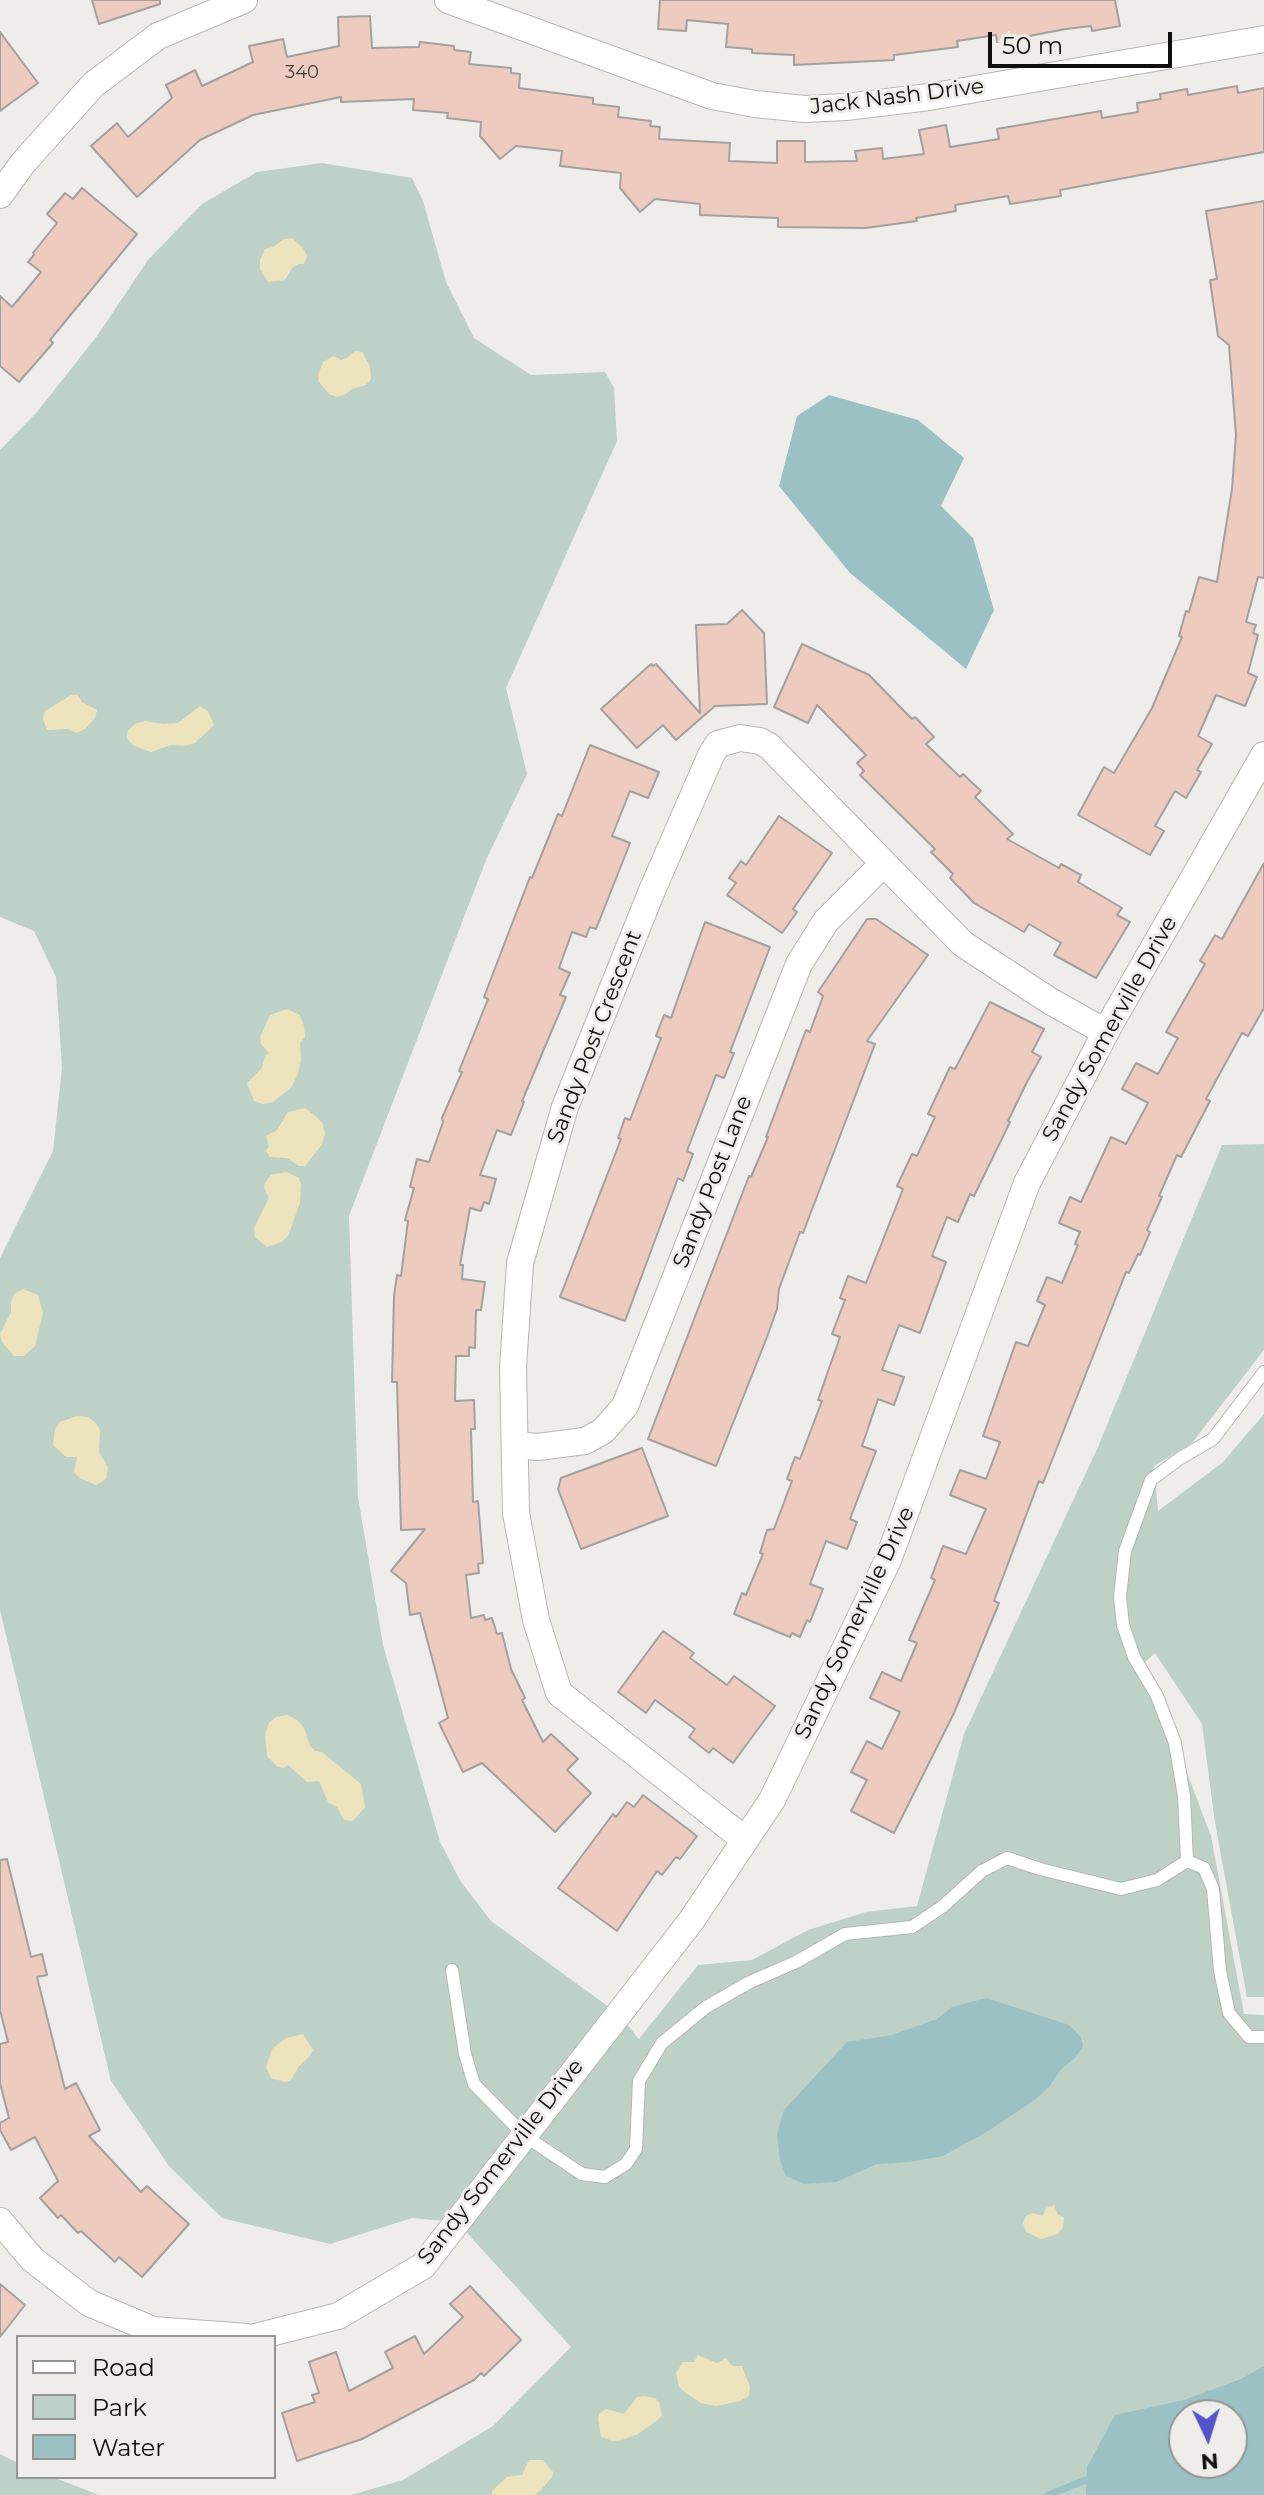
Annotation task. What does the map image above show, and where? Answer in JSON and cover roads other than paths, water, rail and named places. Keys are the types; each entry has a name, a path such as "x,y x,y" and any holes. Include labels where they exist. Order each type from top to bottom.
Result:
{"street":[{"name":"Jack Nash Drive","path":"448,0 712,96 805,109 929,97 1264,39"},
{"path":"2,187 93,85 158,36 229,3"},
{"name":"Sandy Post Crescent","path":"745,1840 559,1693 536,1620 516,1513 513,1367 520,1263 565,1107 651,893 718,744 740,738 760,741 769,746 963,944 1050,1001 1105,1032"},
{"name":"Sandy Somerville Drive","path":"263,2335 338,2316 423,2266 691,1921 772,1800 888,1560 1027,1183 1105,1032 1264,755"},
{"name":"Sandy Post Lane","path":"515,1445 538,1447 585,1441 603,1431 625,1406 799,964 826,921 883,864"},
{"path":"0,2221 32,2259 89,2303 153,2330 220,2335"}],"lane":[{"path":"1187,1861 1184,1796 1175,1743 1157,1696 1134,1657 1123,1625 1120,1597 1125,1551 1151,1480 1213,1439 1264,1372"},
{"path":"452,1970 465,2054 474,2084 525,2136 582,2174 605,2177 626,2164 636,2149 639,2081 662,2043 706,2007 845,1934 912,1927 942,1907 982,1871 1007,1858 1121,1889 1157,1880 1187,1861"},
{"path":"1187,1861 1204,1868 1213,1889 1220,1971 1229,2013 1249,2037 1264,2037"}],"water":[{"path":"829,395 918,420 964,458 941,506 973,538 994,610 966,669 850,573 779,486 797,416"},
{"path":"986,1998 1069,2025 1081,2037 1083,2046 1075,2058 1061,2069 1036,2099 943,2156 877,2164 836,2182 804,2184 786,2176 780,2160 777,2134 784,2110 847,2042 892,2035 937,2019 952,2007"},
{"path":"1264,2366 1264,2495 1086,2495 1087,2467 1115,2415 1168,2403 1168,2479 1248,2479 1248,2399 1187,2399 1241,2379"}],"waterway":[{"path":"1048,2495 1086,2480"}]}
